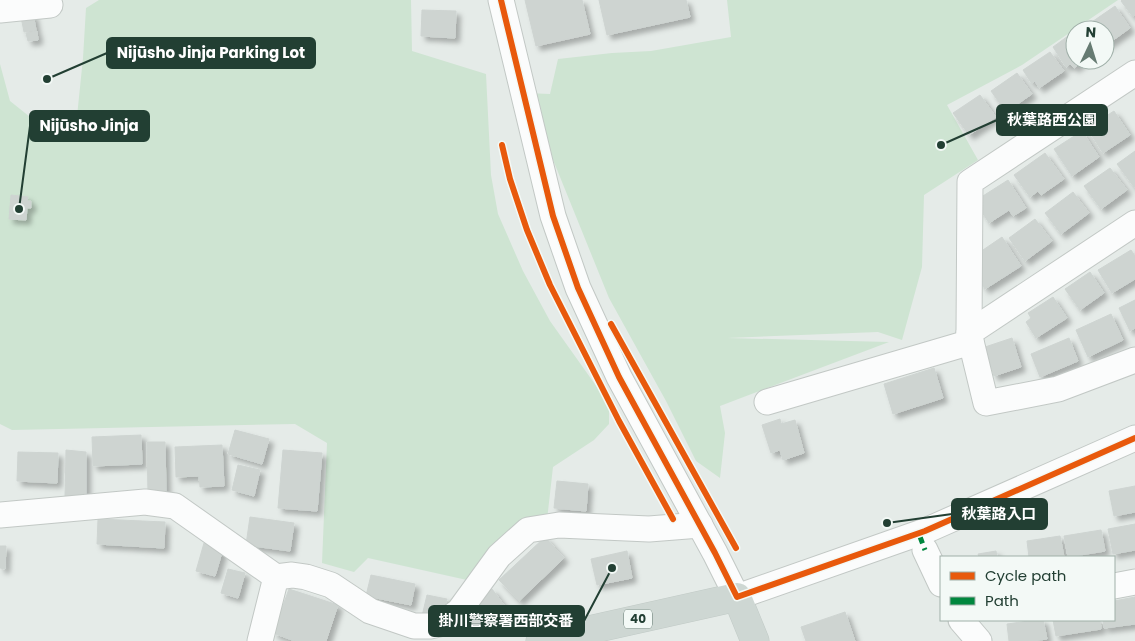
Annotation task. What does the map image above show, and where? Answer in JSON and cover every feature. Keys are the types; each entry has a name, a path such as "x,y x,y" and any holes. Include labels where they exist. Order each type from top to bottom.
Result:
{"main road":[{"name":"40","path":"540,641 737,597"},
{"path":"737,597 755,641"}],"street":[{"path":"0,10 50,5 47,0"},
{"path":"501,0 553,216 578,288 619,377 737,597 925,532 1135,438"},
{"path":"1135,73 970,182 969,337 986,403 1058,389 1135,360"},
{"path":"767,402 969,337 1135,223"},
{"path":"0,515 145,502 175,506 276,577 292,574 330,585 370,611 414,626 430,626 443,623 459,612 499,556 528,530 559,525 649,529 700,525"},
{"path":"924,550 940,582"},
{"path":"260,641 276,577"},
{"path":"1115,586 1135,582"},
{"path":"962,621 979,641"}],"green space":[{"path":"99,0 411,0 412,51 486,74 491,175 498,214 523,271 550,321 609,404 609,424 594,440 553,467 547,520 467,580 368,558 354,572 322,563 327,443 295,424 12,430 0,424 0,64 10,101 55,137 75,136 86,8"},
{"path":"727,0 1118,0 1088,20 1065,20 1065,36 1022,65 947,105 978,160 924,195 922,267 902,340 878,332 727,338 889,342 720,406 725,433 720,478 696,461 666,401 609,298 526,93 550,94 558,59 651,51 731,37"}],"building":[{"path":"525,0 582,0 590,34 536,46"},
{"path":"599,0 686,0 690,17 607,35"},
{"path":"1135,0 1135,15 1133,17 1121,1"},
{"path":"1115,6 1130,28 1115,39 1115,20 1095,20"},
{"path":"422,10 456,11 455,38 421,36"},
{"path":"33,14 36,30 24,32 21,17"},
{"path":"37,31 38,40 28,41 26,33"},
{"path":"1065,38 1065,65 1053,47"},
{"path":"1050,52 1064,71 1039,88 1035,81 1032,84 1023,70"},
{"path":"1017,73 1032,94 1006,112 991,91"},
{"path":"980,95 996,117 969,135 953,113"},
{"path":"1114,111 1130,135 1103,153 1087,128"},
{"path":"1082,131 1099,157 1072,176 1054,149"},
{"path":"1135,151 1135,187 1134,187 1117,164"},
{"path":"1045,153 1064,179 1041,195 1038,191 1030,197 1014,175"},
{"path":"1110,168 1127,190 1101,209 1084,186"},
{"path":"1008,180 1026,208 1013,216 1009,210 989,223 975,201"},
{"path":"1073,192 1089,213 1061,234 1045,213"},
{"path":"11,195 28,197 27,201 31,201 31,208 27,208 26,220 9,219"},
{"path":"1035,219 1052,241 1025,261 1009,238"},
{"path":"1002,237 1021,266 985,289 976,275 980,252"},
{"path":"1131,250 1135,256 1135,279 1112,293 1098,270"},
{"path":"1090,272 1104,293 1080,310 1065,289"},
{"path":"1053,297 1067,318 1036,338 1026,322 1031,318 1028,313"},
{"path":"1135,300 1135,328 1130,331 1119,308"},
{"path":"1111,314 1123,340 1088,357 1076,330"},
{"path":"1012,338 1021,367 994,376 985,347"},
{"path":"1069,338 1078,361 1040,377 1031,354"},
{"path":"934,368 943,398 893,414 884,384"},
{"path":"780,419 781,424 795,420 804,453 783,460 780,450 771,453 762,425"},
{"path":"235,430 269,439 262,464 228,454"},
{"path":"141,435 142,464 93,466 92,437"},
{"path":"147,442 165,442 166,492 148,493"},
{"path":"222,445 224,486 200,487 199,476 176,477 175,447"},
{"path":"66,450 86,452 86,497 65,496"},
{"path":"283,450 322,453 317,511 278,508"},
{"path":"18,452 58,453 57,483 17,481"},
{"path":"238,465 260,470 254,496 232,490"},
{"path":"557,481 588,484 586,511 554,508"},
{"path":"1135,486 1135,512 1114,516 1109,491"},
{"path":"250,517 294,523 290,551 246,545"},
{"path":"98,519 165,522 164,548 97,544"},
{"path":"1135,524 1135,550 1113,554 1108,529"},
{"path":"1101,530 1105,551 1068,556 1064,536"},
{"path":"1060,536 1064,556 1029,556 1027,541"},
{"path":"545,537 564,558 519,601 499,580"},
{"path":"204,543 223,549 215,576 196,571"},
{"path":"0,546 6,546 5,569 0,568"},
{"path":"627,551 632,578 597,585 591,559"},
{"path":"996,551 997,556 979,556 978,554"},
{"path":"228,569 245,573 238,598 221,593"},
{"path":"371,575 415,584 411,605 366,596"},
{"path":"289,589 338,605 326,641 295,641 273,633"},
{"path":"492,589 507,609 481,628 467,608"},
{"path":"427,595 447,599 441,621 422,616"},
{"path":"1135,597 1135,624 1104,628 1103,621 1115,621 1115,601"},
{"path":"845,612 855,641 806,641 801,627"},
{"path":"1043,621 1047,639 1009,641 1007,624"},
{"path":"1053,621 1100,621 1101,629 1056,636"}],"marked path":[{"path":"919,534 925,550"}],"cycle path":[{"path":"501,0 553,216 578,288 619,377 737,597 925,531 1135,438"},
{"path":"502,145 510,179 527,230 550,285 619,421 673,519"},
{"path":"611,324 736,548"}],"place":[{"name":"Nijūsho Jinja Parking Lot","path":"47,79"},
{"name":"秋葉路西公園","path":"941,145"},
{"name":"Nijūsho Jinja","path":"19,209"},
{"name":"秋葉路入口","path":"887,523"},
{"name":"掛川警察署西部交番","path":"612,568"}]}
